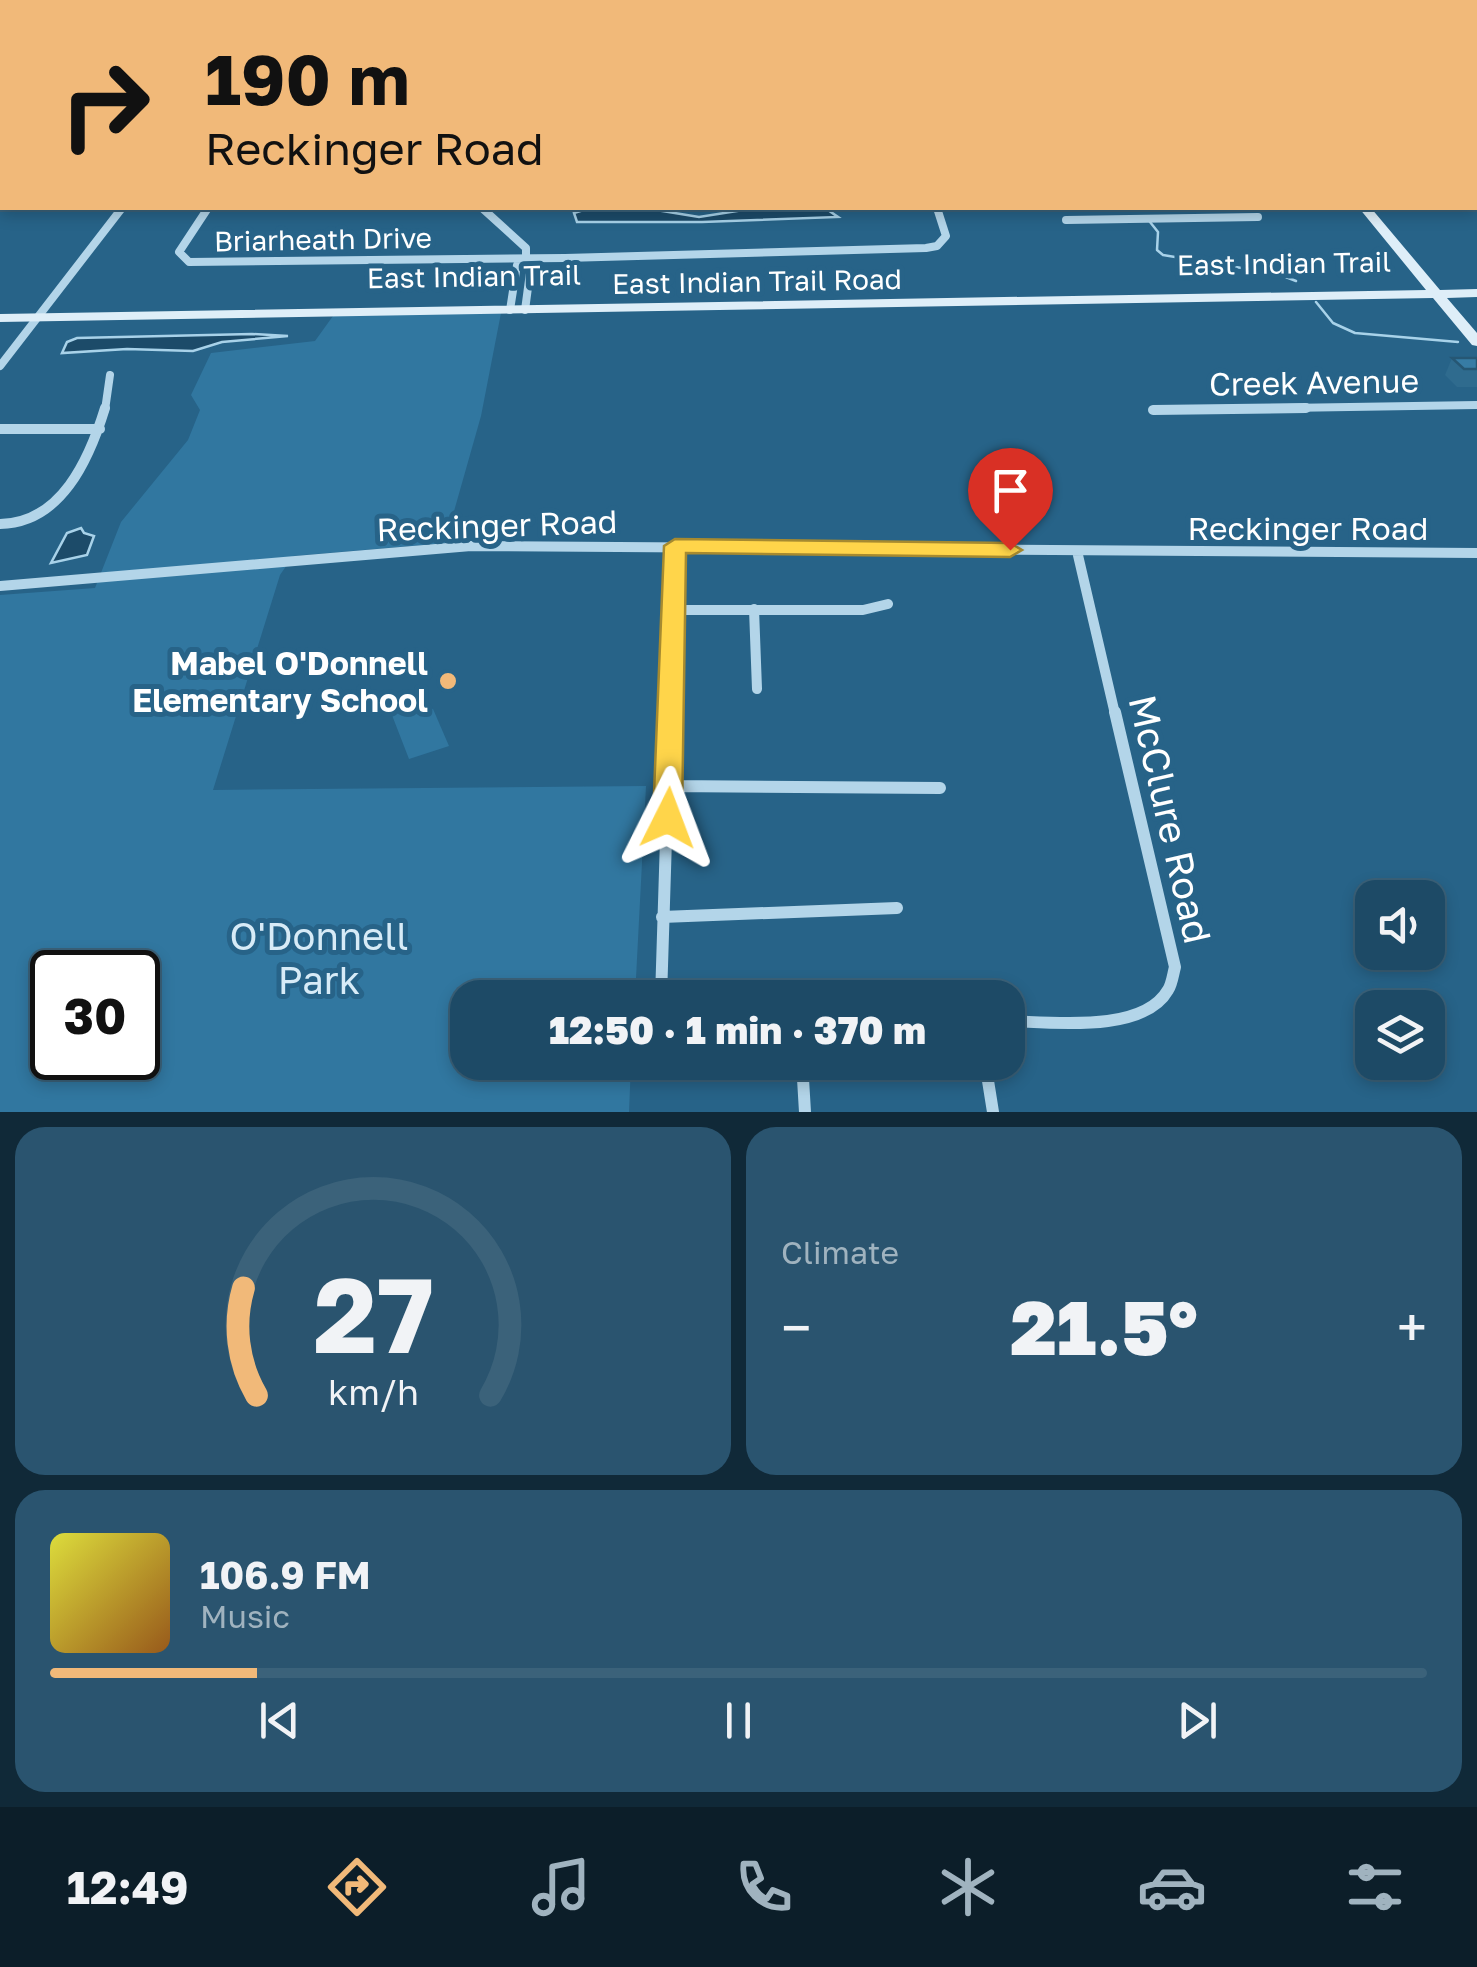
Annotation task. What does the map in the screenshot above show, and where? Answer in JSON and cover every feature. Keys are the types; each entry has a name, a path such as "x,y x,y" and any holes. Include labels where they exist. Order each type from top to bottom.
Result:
{"main road":[{"path":"1367,210 1477,342"},
{"name":"East Indian Trail Road","path":"41,313 1433,289 1477,284"},
{"name":"East Indian Trail Road","path":"1433,289 1477,293"},
{"path":"0,309 41,313"},
{"path":"0,318 41,313"}],"street":[{"path":"0,366 120,210"},
{"name":"Briarheath Drive","path":"207,210 182,247 183,259 211,263 526,258"},
{"path":"484,210 520,240 531,265 518,305"},
{"path":"518,305 517,265 526,258 926,248 937,246 946,236 938,210"},
{"path":"1066,220 1258,218 1252,210"},
{"path":"0,524 38,517 53,505 100,428 110,375"},
{"name":"Creek Avenue","path":"1153,410 1477,404"},
{"path":"0,428 100,428"},
{"path":"661,980 675,546"},
{"name":"Reckinger Road","path":"0,586 439,547 1477,553"},
{"name":"McClure Road","path":"1025,1021 1128,1019 1156,1007 1174,982 1175,967 1077,552"},
{"path":"674,610 863,610 888,604"},
{"path":"754,610 757,689"},
{"path":"670,786 940,788"},
{"path":"662,916 897,908"},
{"path":"803,1080 805,1112"},
{"path":"988,1080 993,1112"}],"green space":[{"name":"O'Donnell Park","path":"501,313 481,416 445,543 293,556 280,575 213,790 646,786 636,980 450,980 450,1080 630,1080 629,1112 0,1112 0,595 95,588 121,522 188,440 200,410 191,395 211,353 315,341 333,316"},
{"path":"412,703 433,709 449,746 409,759 390,710"}],"shaded area":[{"path":"656,210 699,217 743,210 828,210 838,217 577,222 574,213"},
{"path":"288,336 222,342 193,351 127,349 62,353 67,342 77,338"},
{"path":"81,528 94,536 87,555 51,563 67,533"}],"building":[{"path":"1452,358 1477,358 1477,369 1464,369"}],"waterway":[{"path":"1150,222 1158,232 1157,250 1163,255 1278,274 1296,281"},
{"path":"1316,302 1333,323 1355,333 1458,342"}],"place":[{"name":"Mabel O'Donnell Elementary School","path":"448,681"}],"route":[{"path":"668,818 675,546 1010,550"}]}
